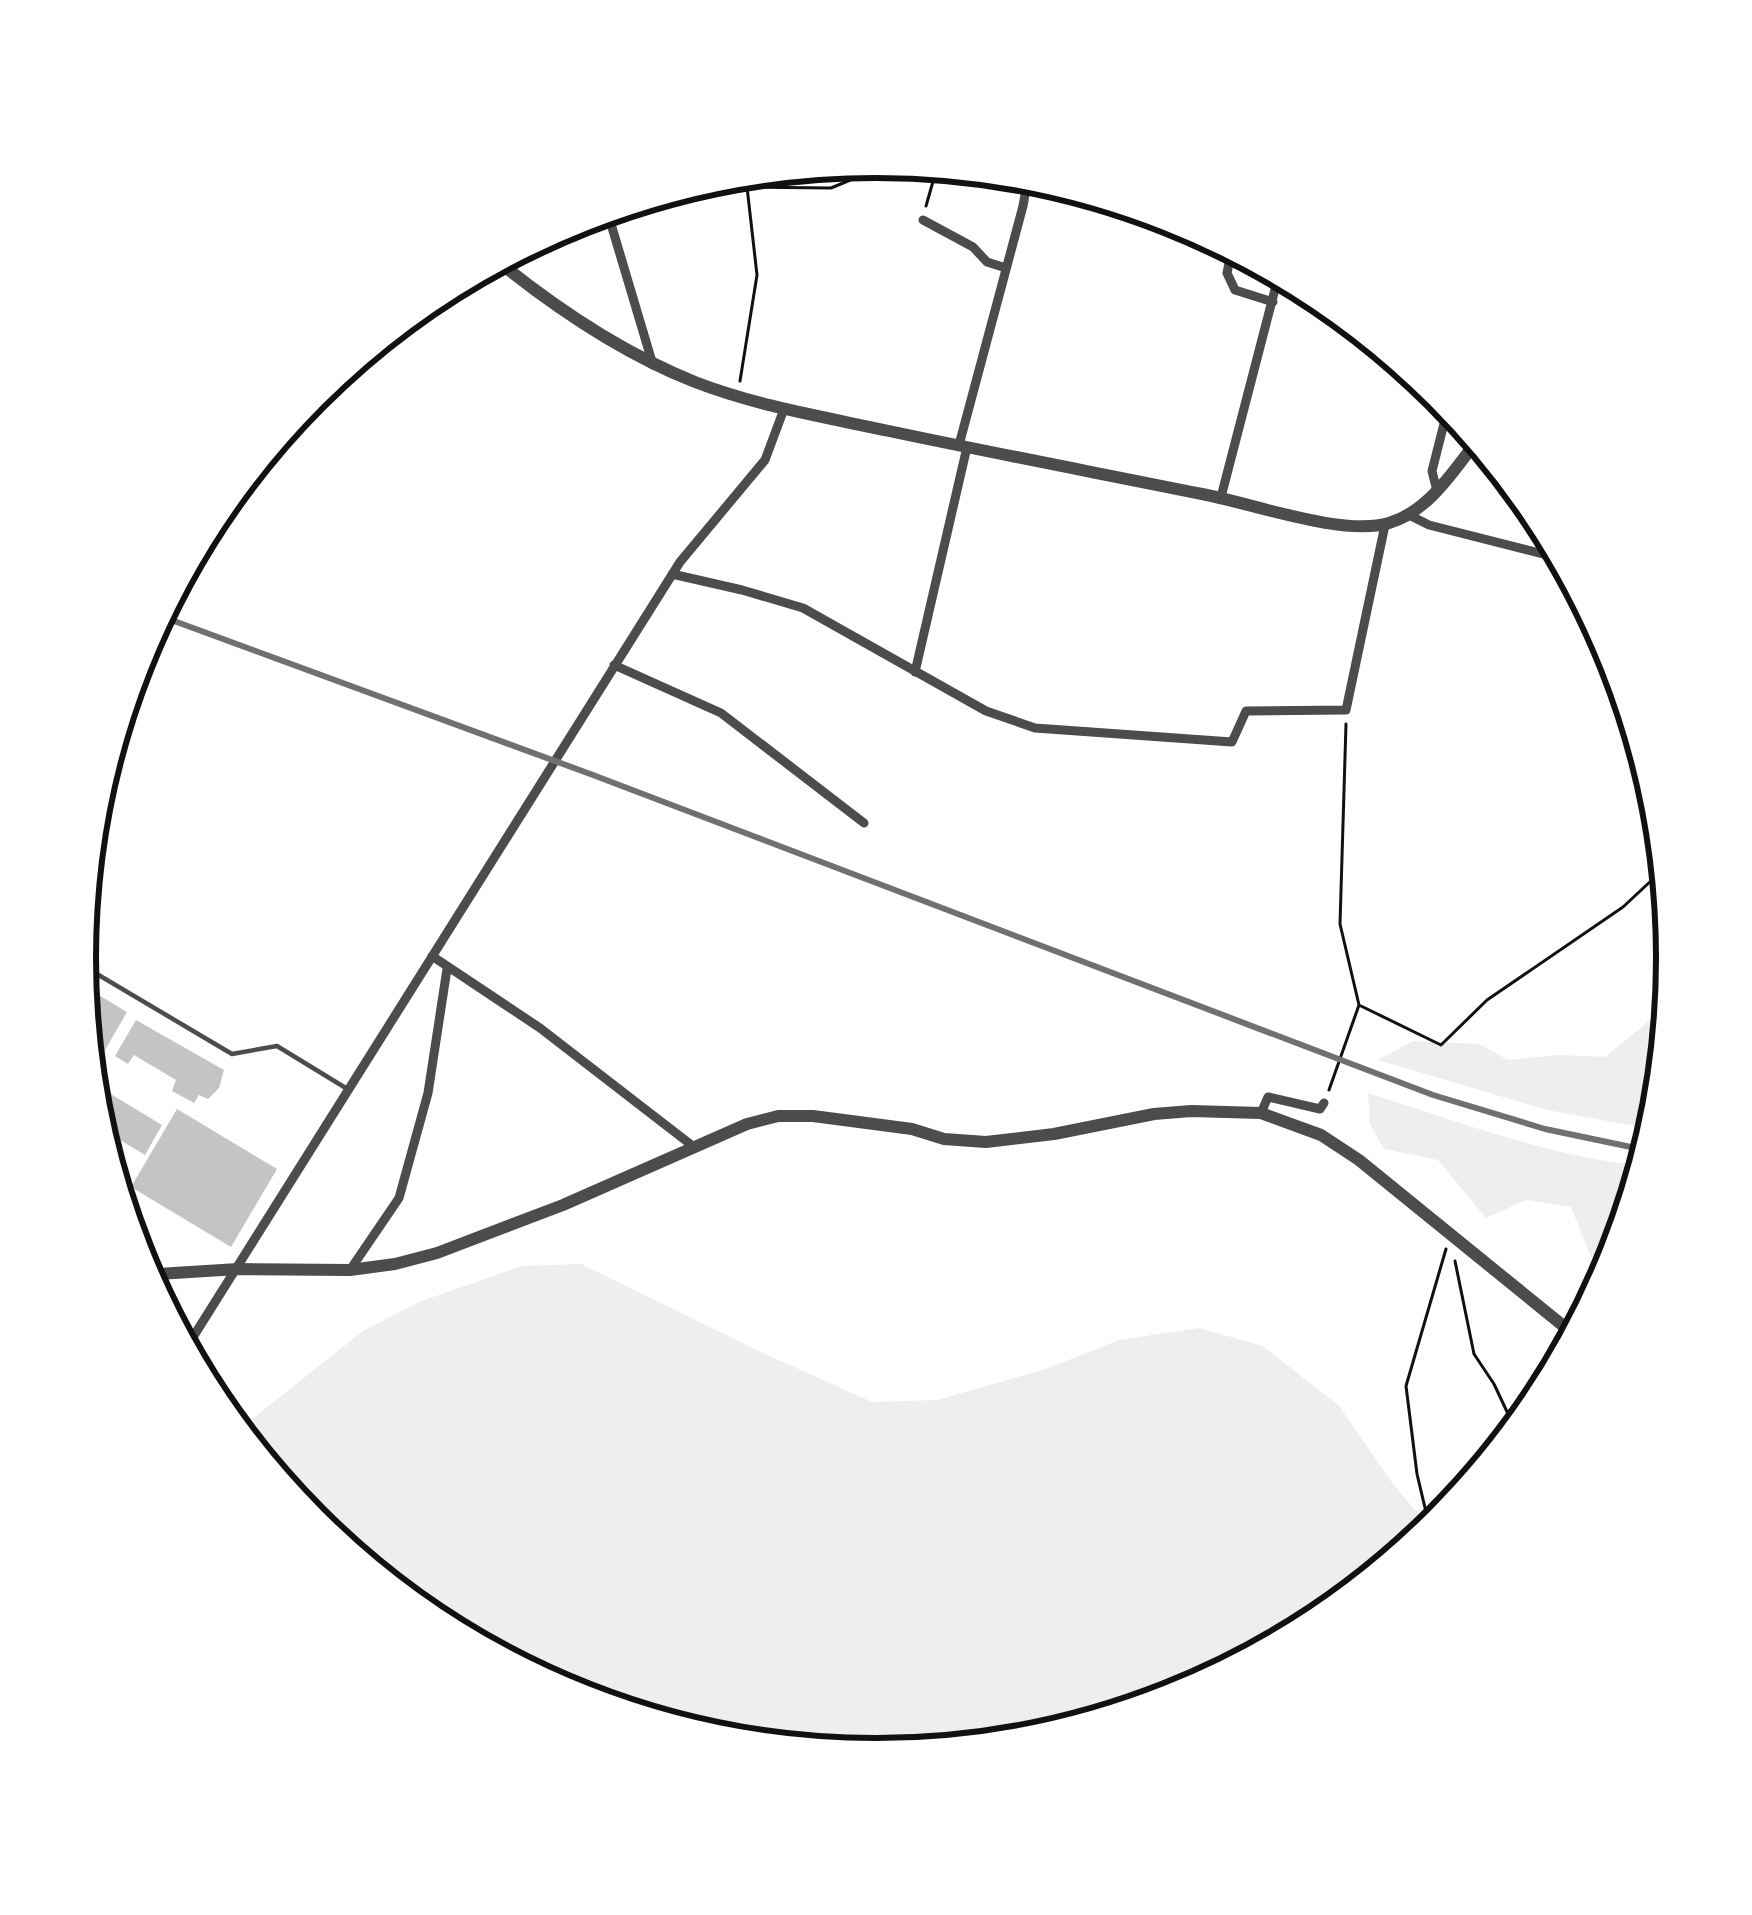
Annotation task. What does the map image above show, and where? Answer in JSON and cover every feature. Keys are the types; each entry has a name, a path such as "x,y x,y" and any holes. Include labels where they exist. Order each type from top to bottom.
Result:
{"street":[{"path":"915,672 963,446 1026,192"},
{"path":"922,220 973,247 987,262 1006,268"},
{"path":"611,224 653,365"},
{"path":"1229,262 1227,273 1235,290 1273,302"},
{"path":"509,270 653,365 701,384 784,409 1221,497 1333,525 1385,525 1409,515 1438,491 1469,451"},
{"path":"1221,497 1276,288"},
{"path":"194,1336 672,574 765,460 784,409"},
{"path":"1438,491 1432,471 1444,423"},
{"path":"1409,515 1429,526 1543,554"},
{"path":"672,574 803,608 986,711 1035,728 1232,742 1246,711 1346,710 1385,525"},
{"path":"614,664 721,713 864,823"},
{"path":"432,956 540,1028 694,1147"},
{"path":"350,1270 399,1198 428,1093 447,968"},
{"path":"1261,1113 1268,1096 1320,1109 1324,1103"},
{"path":"163,1274 350,1270 395,1264 563,1205 747,1124 778,1116 813,1116 986,1142 1154,1114 1261,1113 1321,1135 1360,1160 1563,1326"}],"lane":[{"path":"97,974 232,1054 278,1046 350,1090"}],"path":[{"path":"755,187 831,188 854,178"},
{"path":"922,220 933,180"},
{"path":"737,395 757,275 747,188"},
{"path":"1324,1103 1359,1005 1340,924 1346,710"},
{"path":"1359,1005 1442,1045 1487,1000 1623,907 1651,880"},
{"path":"1450,1235 1474,1354 1508,1414"},
{"path":"1426,1511 1406,1386 1450,1235"}],"shaded area":[{"path":"1653,1017 1637,1126 1547,1110 1378,1060 1413,1041 1479,1044 1508,1060 1605,1057"},
{"path":"1368,1093 1541,1147 1628,1164 1594,1262 1571,1207 1526,1200 1486,1218 1438,1160 1384,1149 1370,1124"},
{"path":"581,1264 872,1402 937,1400 1046,1369 1119,1340 1199,1328 1263,1346 1339,1406 1420,1516 1351,1576 1266,1633 1174,1678 1078,1711 978,1731 876,1738 774,1731 674,1711 531,1657 443,1606 324,1509 249,1421 363,1331 419,1302 522,1266"}],"building":[{"path":"97,994 127,1012 103,1054"},
{"path":"136,1020 224,1070 219,1088 208,1099 199,1095 194,1103 172,1091 176,1080 134,1055 128,1064 115,1056"},
{"path":"108,1094 162,1125 145,1155 118,1139"},
{"path":"177,1109 277,1169 231,1247 131,1187"}],"railway":[{"path":"173,620 1433,1095 1545,1129 1632,1147"}]}
